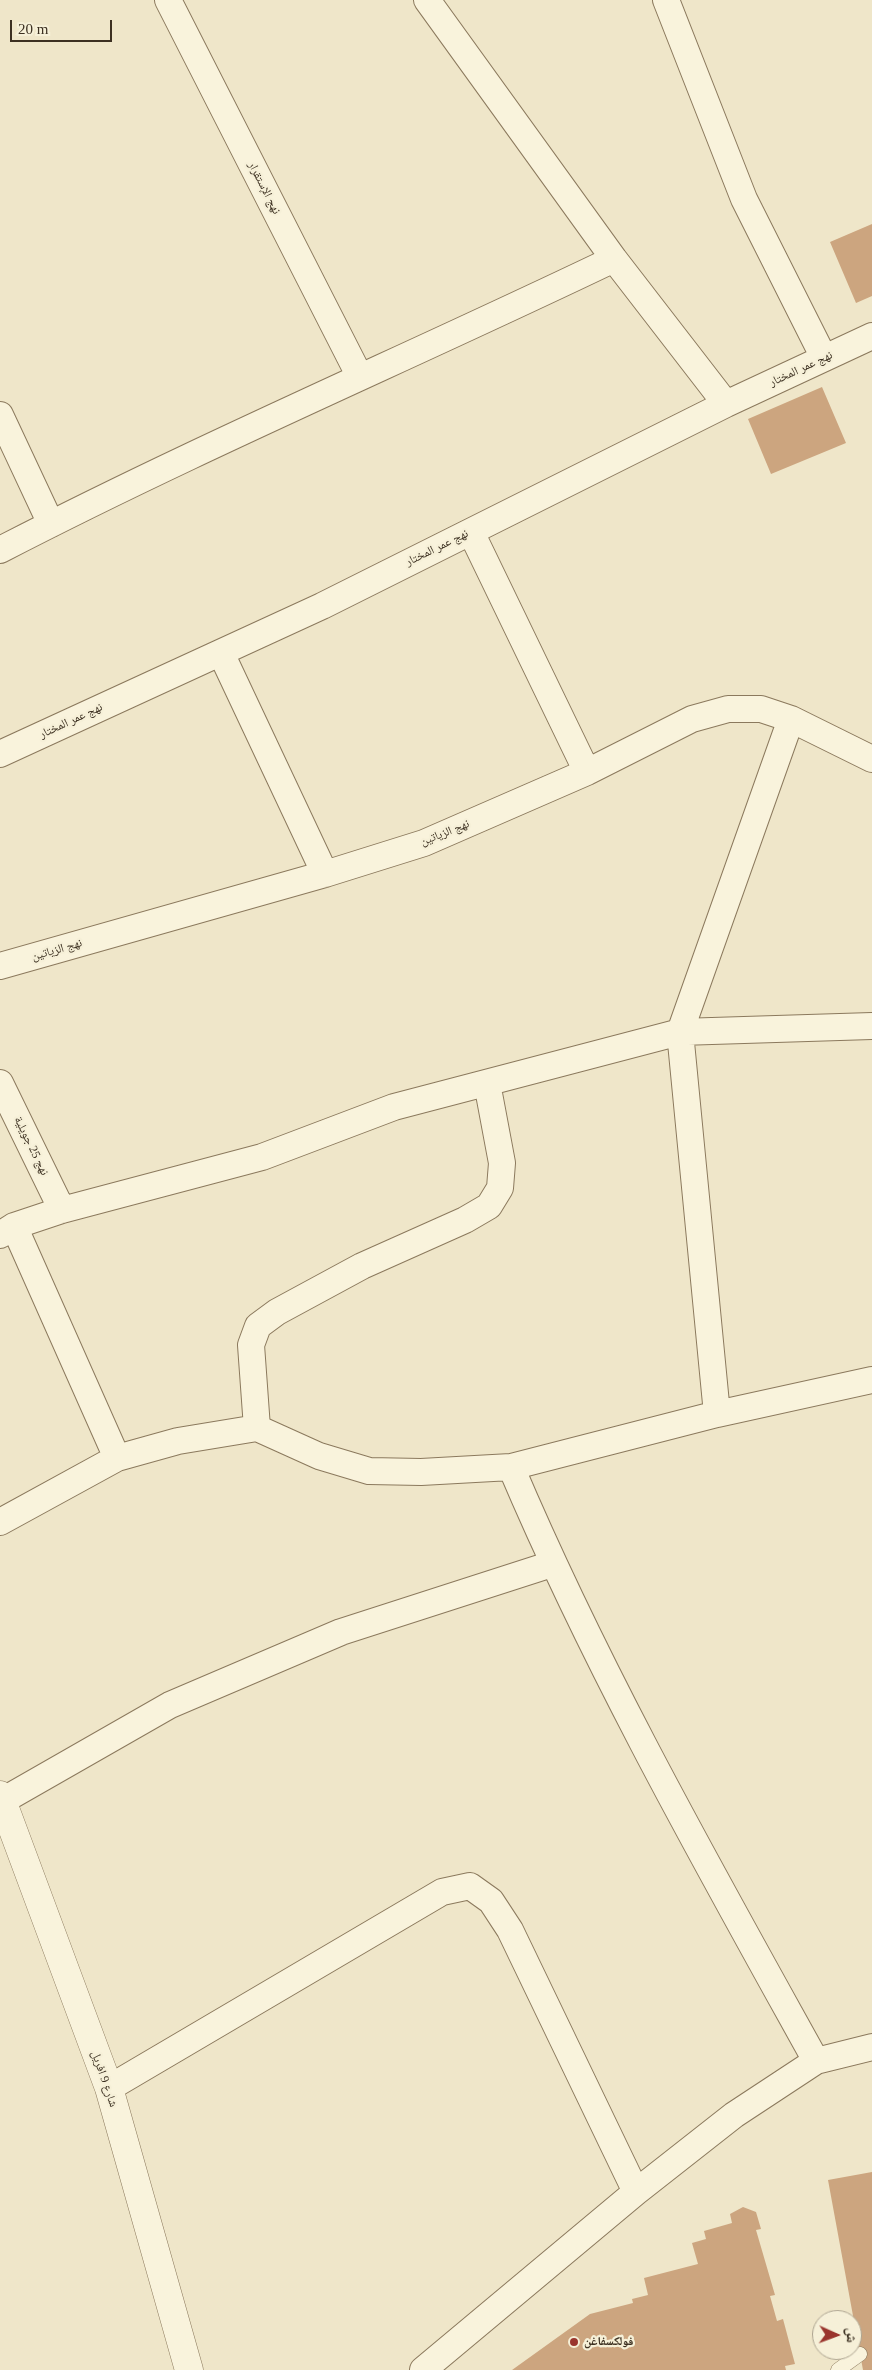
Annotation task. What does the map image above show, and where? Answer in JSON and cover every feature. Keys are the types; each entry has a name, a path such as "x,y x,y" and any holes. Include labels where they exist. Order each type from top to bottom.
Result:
{"street":[{"name":"نهج الإستقرار","path":"168,0 360,377"},
{"path":"426,0 614,259 726,404"},
{"path":"666,0 744,199 824,358"},
{"path":"0,550 360,377 614,259"},
{"name":"نهج عمر المختار","path":"0,754 322,606 726,404 872,336"},
{"path":"0,415 51,524"},
{"path":"471,532 588,772"},
{"path":"221,653 325,874"},
{"name":"نهج الزياتين","path":"0,966 325,874 424,842 588,772 692,719 728,708 761,709 791,719 872,759"},
{"path":"717,1414 680,1032 791,719"},
{"path":"117,1458 7,1230 62,1210 262,1157 394,1107 680,1032 872,1026"},
{"name":"نهج 25 جويلية","path":"0,1082 62,1210"},
{"path":"257,1428 251,1345 258,1326 277,1312 362,1266 465,1220 489,1206 500,1188 502,1163 487,1083"},
{"path":"0,1522 117,1458 178,1441 257,1428 319,1456 369,1470 421,1472 511,1467 717,1414 872,1380"},
{"path":"511,1467 552,1564 680,1816 816,2061"},
{"path":"1,1798 170,1705 341,1632 552,1564"},
{"name":"شارع 9 افريل","path":"1,1798 108,2088 189,2370"},
{"path":"108,2088 442,1892 470,1886 491,1901 510,1930 636,2192"},
{"path":"423,2370 636,2192 734,2115 816,2061 872,2047"}],"lane":[{"path":"838,2370 852,2360"}],"building":[{"path":"872,224 872,296 856,303 830,242"},
{"path":"822,387 846,443 771,474 748,419"},
{"path":"872,2172 872,2370 863,2370 861,2360 862,2310 852,2310 828,2180"},
{"path":"743,2207 756,2212 761,2229 756,2230 775,2295 770,2296 777,2321 783,2319 795,2364 785,2366 786,2370 512,2370 590,2314 633,2303 632,2299 648,2295 644,2278 698,2264 692,2243 706,2239 704,2231 732,2223 730,2214"}],"place":[{"name":"فولكسفاغن","path":"574,2342"}]}
